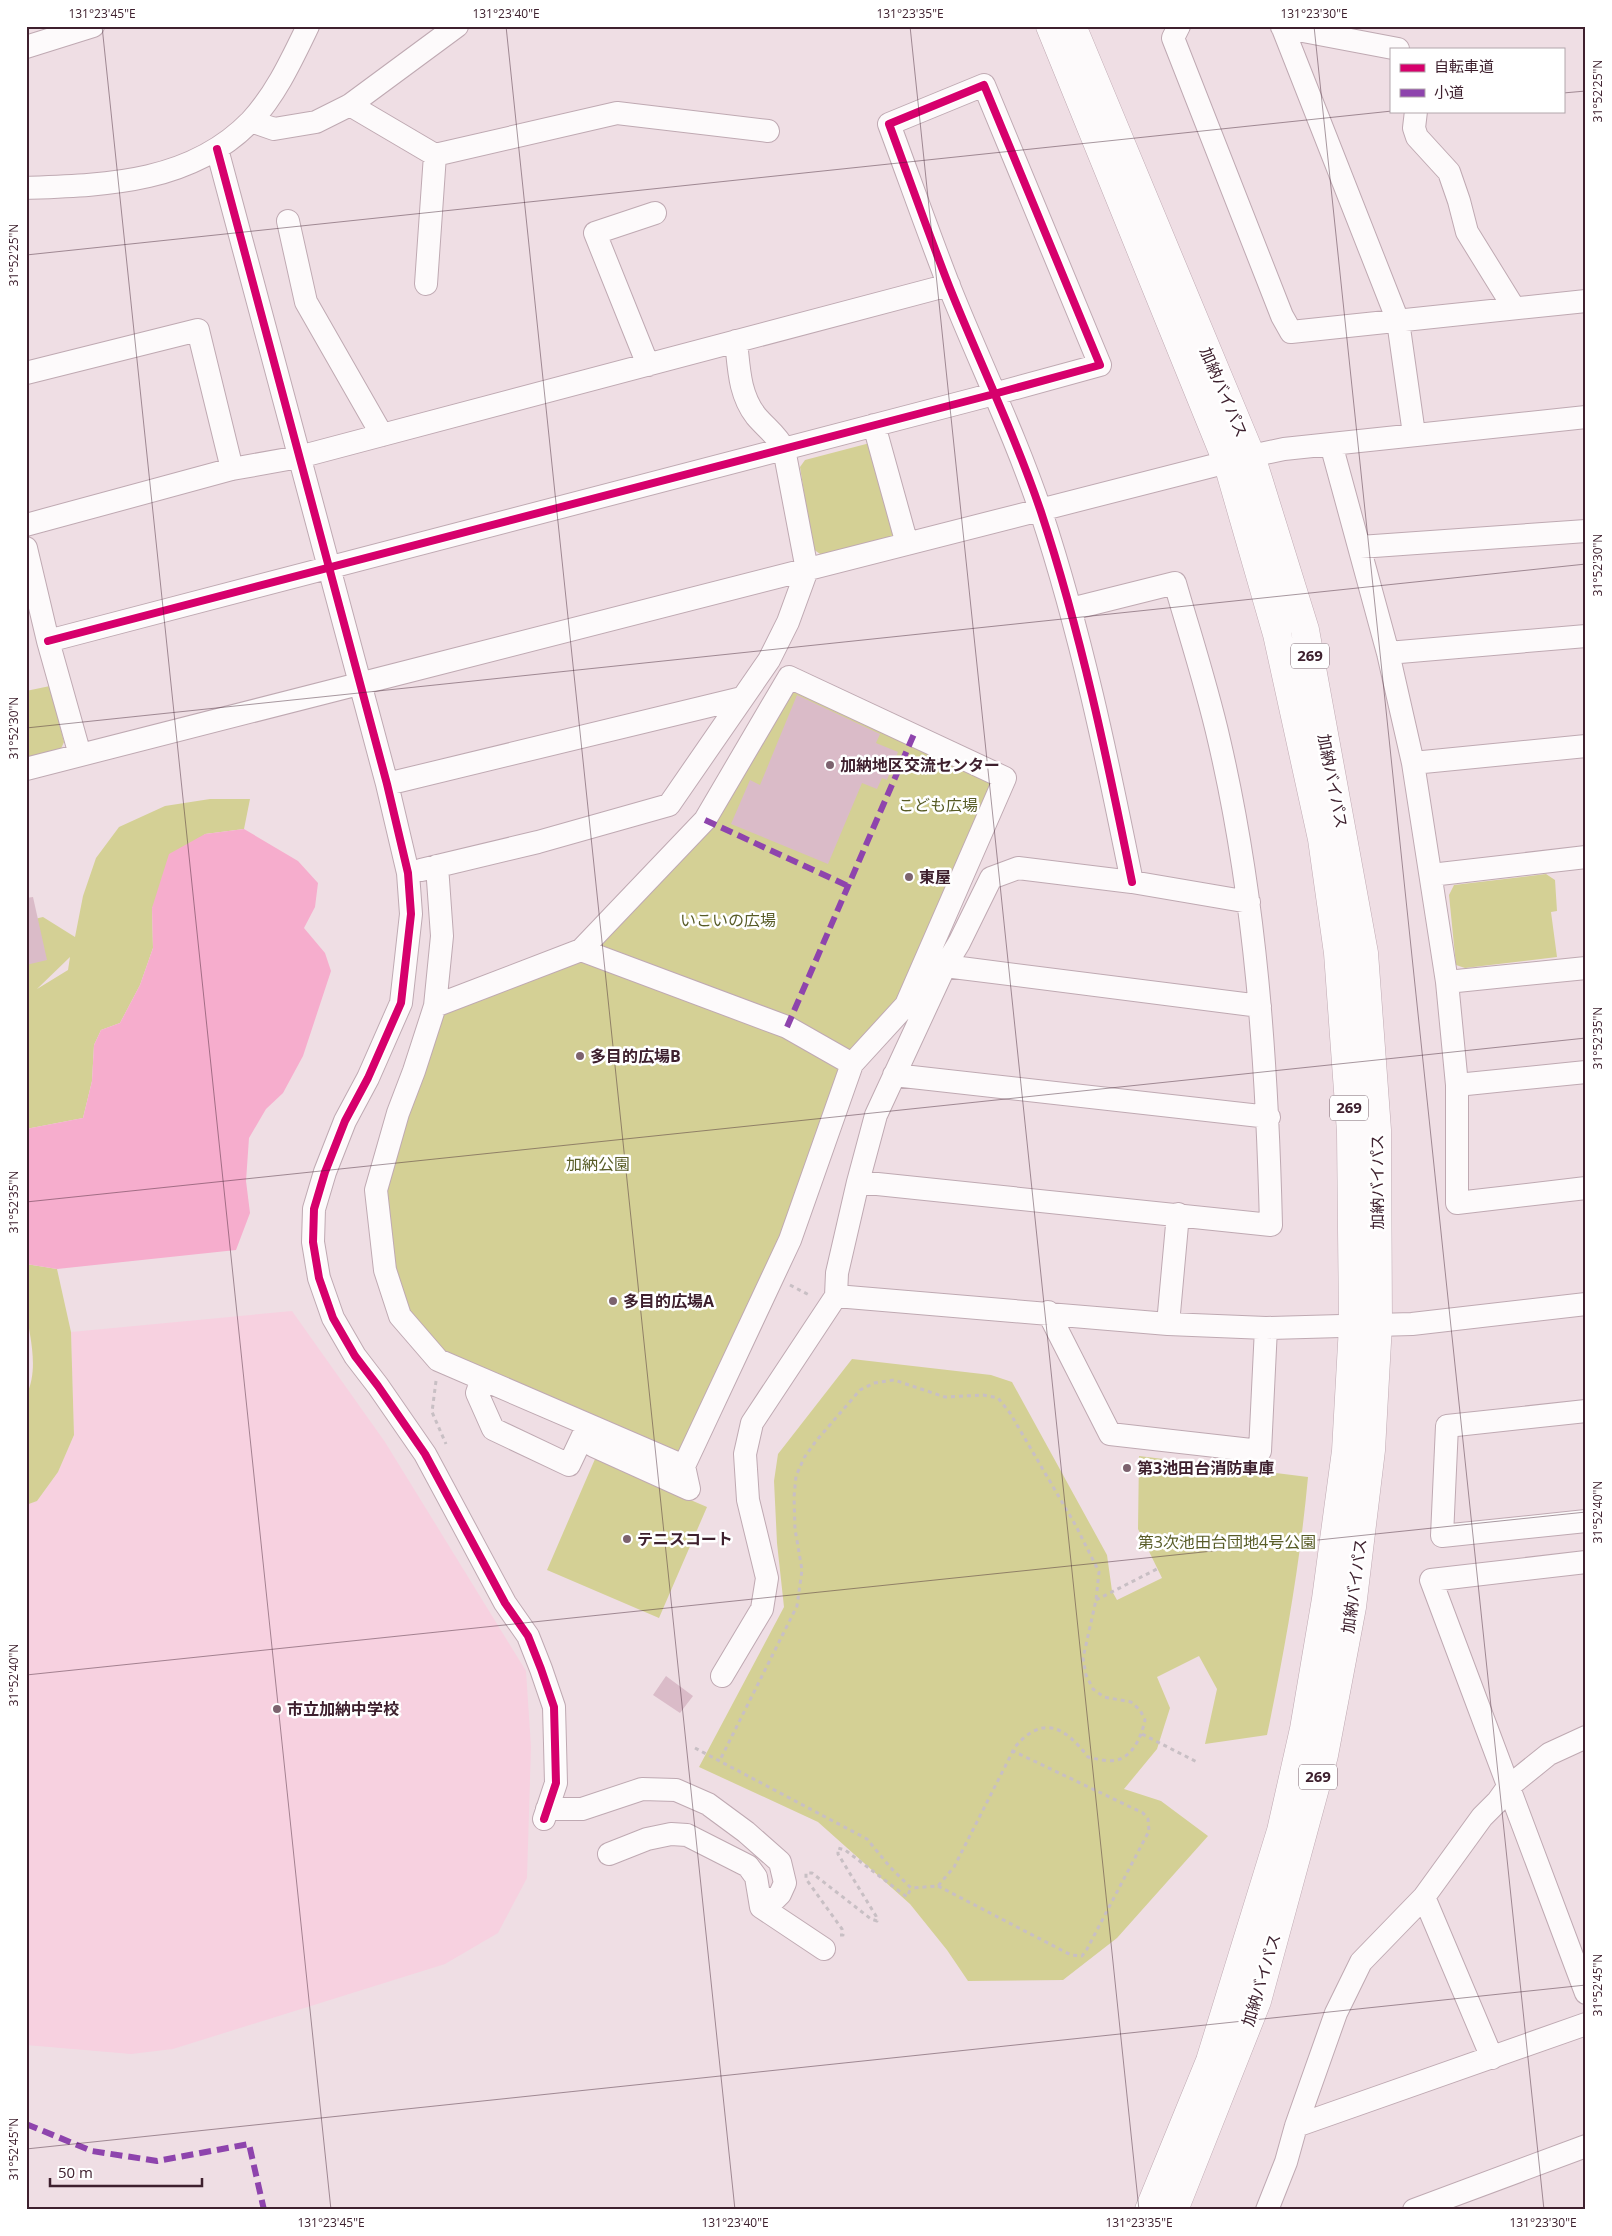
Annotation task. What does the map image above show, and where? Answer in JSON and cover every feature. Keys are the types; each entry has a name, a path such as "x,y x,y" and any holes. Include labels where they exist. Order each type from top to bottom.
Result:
{"highway":[{"name":"加納バイパス","path":"1050,26 1240,460"},
{"name":"加納バイパス","path":"1072,26 1305,630 1364,953 1377,1130 1366,1325 1371,1450 1353,1597 1324,1755 1257,2001 1174,2210"},
{"name":"加納バイパス","path":"1149,2210 1210,2060 1280,1831 1304,1729 1326,1599 1346,1451 1366,1325"}],"street":[{"path":"26,47 93,26"},
{"path":"26,188 130,181 175,170 217,150 251,121 285,73 308,26"},
{"path":"251,121 274,129 316,122 350,105 456,26"},
{"path":"1179,26 1173,38 1279,307 1291,332 1586,301"},
{"path":"1282,27 1398,320 1414,434"},
{"path":"1282,27 1393,48"},
{"path":"48,641 994,394 1100,365 984,85 889,124 949,285 994,394 1040,511 1071,609 1110,773 1132,882"},
{"path":"350,105 435,155 617,113 768,131"},
{"path":"1416,112 1414,128 1417,137 1450,172 1467,232 1514,308"},
{"path":"217,150 359,684 388,784 408,873 411,914 401,1003 368,1078 345,1121 325,1172 314,1209 313,1242 319,1278 333,1318 355,1356 378,1386 424,1454 505,1603 528,1636 554,1707 556,1783 546,1814 582,1809 642,1789 676,1790 708,1804 746,1832 780,1862 785,1883 780,1894 773,1900 760,1896"},
{"path":"426,284 435,155"},
{"path":"648,365 595,234 655,213"},
{"path":"288,221 306,302 382,435"},
{"path":"26,525 232,469 299,456 382,435 949,285"},
{"path":"26,373 198,330 232,469"},
{"path":"408,873 538,842 669,805 769,660 788,622 807,570 784,449 778,437 757,416 745,400 739,376 736,341"},
{"path":"26,769 1284,449 1414,434 1586,418"},
{"path":"874,425 907,544"},
{"path":"1331,444 1388,653 1413,763 1447,982 1457,1085 1458,1203 1586,1188"},
{"path":"1360,547 1586,531"},
{"path":"26,548 48,641 80,755"},
{"path":"858,1182 1271,1224 1269,1117 1249,902 1219,739 1175,583 1071,609"},
{"path":"1388,653 1586,636"},
{"path":"435,1006 581,950 705,820 789,678 1005,778 906,1005 852,1064 790,1240 684,1466 658,1465 594,1446"},
{"path":"388,784 742,698"},
{"path":"1413,763 1586,746"},
{"path":"1431,875 1586,857"},
{"path":"437,866 442,936 435,1006 414,1072 398,1113 376,1190 385,1270 400,1316 438,1360 588,1425 658,1465"},
{"path":"722,1676 762,1609 767,1578 748,1500 745,1454 752,1423 833,1301 837,1273 858,1182 876,1115 945,966 991,878 1018,868 1132,882 1249,902"},
{"path":"581,950 787,1027 852,1064"},
{"path":"945,966 1260,1006"},
{"path":"1447,982 1586,968"},
{"path":"1457,1085 1586,1072"},
{"path":"894,1075 1269,1117"},
{"path":"1168,1324 1178,1214"},
{"path":"833,1301 1048,1312 1168,1324 1266,1328 1412,1324 1586,1304"},
{"path":"1048,1312 1110,1434 1260,1451 1266,1328"},
{"path":"482,1379 477,1393 492,1429 569,1465 588,1425"},
{"path":"1586,1411 1446,1426 1442,1536 1586,1521"},
{"path":"1586,1562 1431,1580 1586,1993"},
{"path":"1267,2210 1286,2162 1296,2126 1336,2012 1362,1962 1424,1897 1482,1817 1498,1801 1508,1787 1549,1754 1586,1737"},
{"path":"609,1854 647,1839 671,1834 687,1835 748,1866 756,1877 761,1907 831,1942"},
{"path":"1424,1897 1492,2058"},
{"path":"1296,2126 1586,2024"},
{"path":"1414,2210 1586,2146"}],"path":[{"path":"772,1276 833,1301"},
{"path":"438,1360 432,1412 448,1448"},
{"path":"720,1760 797,1606 802,1570 795,1529 794,1497 796,1476 804,1458 860,1390 874,1383 894,1380 945,1397 983,1395 998,1398 1010,1413 1076,1526 1099,1572 1096,1600 1083,1658 1086,1675 1093,1688 1104,1697 1131,1702 1140,1710 1145,1720 1142,1734 1132,1750 1120,1759 1108,1760 1088,1757 1078,1744 1062,1730 1043,1728 1025,1735 1013,1751 954,1867 938,1886"},
{"path":"1096,1600 1157,1569"},
{"path":"1142,1734 1197,1762"},
{"path":"695,1748 867,1839 890,1868 911,1888 938,1886 1071,1955 1082,1956 1088,1949 1149,1831 1148,1819 1143,1812 1013,1751"},
{"path":"831,1942 843,1936 842,1929 806,1879 806,1873 812,1873 871,1919 877,1921 876,1916 838,1854 838,1848 846,1850 907,1897 911,1888"}],"shaded area":[{"path":"244,829 298,861 318,883 315,907 304,928 325,953 331,971 303,1056 283,1093 266,1109 249,1138 246,1181 250,1213 236,1250 57,1269 26,1264 26,1129 83,1118 92,1081 94,1045 101,1030 120,1023 140,985 153,948 152,908 169,854 205,834"},
{"name":"市立加納中学校","path":"292,1311 385,1442 526,1671 531,1747 527,1878 498,1933 445,1964 173,2049 131,2054 26,2045 26,1505 37,1501 58,1472 74,1435 71,1332"}],"green space":[{"path":"870,443 893,536 823,556 813,549 800,467 805,460"},
{"name":"加納公園","path":"789,677 1005,778 906,1005 852,1064 684,1466 438,1360 400,1316 376,1190 435,1006 561,957 705,820"},
{"path":"50,686 64,742 60,751 26,758 26,691"},
{"path":"210,799 250,799 244,829 205,834 152,908 153,948 140,985 120,1023 101,1030 94,1045 92,1081 83,1118 26,1129 26,921 43,917 75,937 83,896 96,858 119,827 165,806","holes":["70,957 68,970 37,989"]},
{"path":"1546,874 1555,880 1557,911 1551,912 1557,957 1465,968 1456,965 1449,895 1454,885"},
{"path":"26,1264 57,1269 71,1332 74,1435 58,1472 37,1501 26,1505 26,1396 30,1385 33,1363 26,1307"},
{"name":"第3次池田台団地4号公園","path":"852,1359 991,1375 1012,1382 1107,1555 1112,1591 1117,1600 1162,1578 1138,1529 1139,1456 1308,1477 1301,1542 1291,1606 1267,1735 1205,1744 1217,1689 1199,1656 1157,1677 1170,1708 1157,1749 1124,1789 1161,1801 1208,1836 1117,1938 1063,1980 968,1981 947,1950 910,1904 818,1822 699,1767 784,1607 777,1543 774,1481 778,1454"},
{"name":"テニスコート","path":"595,1459 707,1507 659,1618 547,1570"}],"building":[{"name":"加納地区交流センター","path":"797,695 880,734 876,743 898,752 887,780 882,778 877,789 862,783 828,864 731,824 750,780 760,785"},
{"path":"33,897 47,960 26,965 26,898"},
{"path":"666,1676 693,1696 680,1713 653,1695"}],"marked path":[{"path":"787,1027 914,734"},
{"path":"705,820 848,886"},
{"path":"26,2124 92,2151 157,2161 249,2144 264,2210"}],"cycle path":[{"path":"48,641 994,394 1100,365 984,85 889,124 949,286 960,314 972,342 984,370 996,398 1008,426 1041,512 1069,603 1081,650 1103,742 1132,882"},
{"path":"217,149 387,784 408,873 411,914 401,1003 368,1078 345,1121 325,1172 314,1209 313,1242 319,1278 333,1318 355,1356 425,1454 505,1603 528,1636 554,1707 556,1783 544,1819"}],"place":[{"name":"加納地区交流センター","path":"830,765"},
{"name":"東屋","path":"909,877"},
{"name":"多目的広場B","path":"580,1056"},
{"name":"多目的広場A","path":"613,1301"},
{"name":"第3池田台消防車庫","path":"1127,1468"},
{"name":"テニスコート","path":"627,1539"},
{"name":"市立加納中学校","path":"277,1709"}],"park label":[{"name":"こども広場","path":"938,805"},
{"name":"いこいの広場","path":"728,920"}]}
